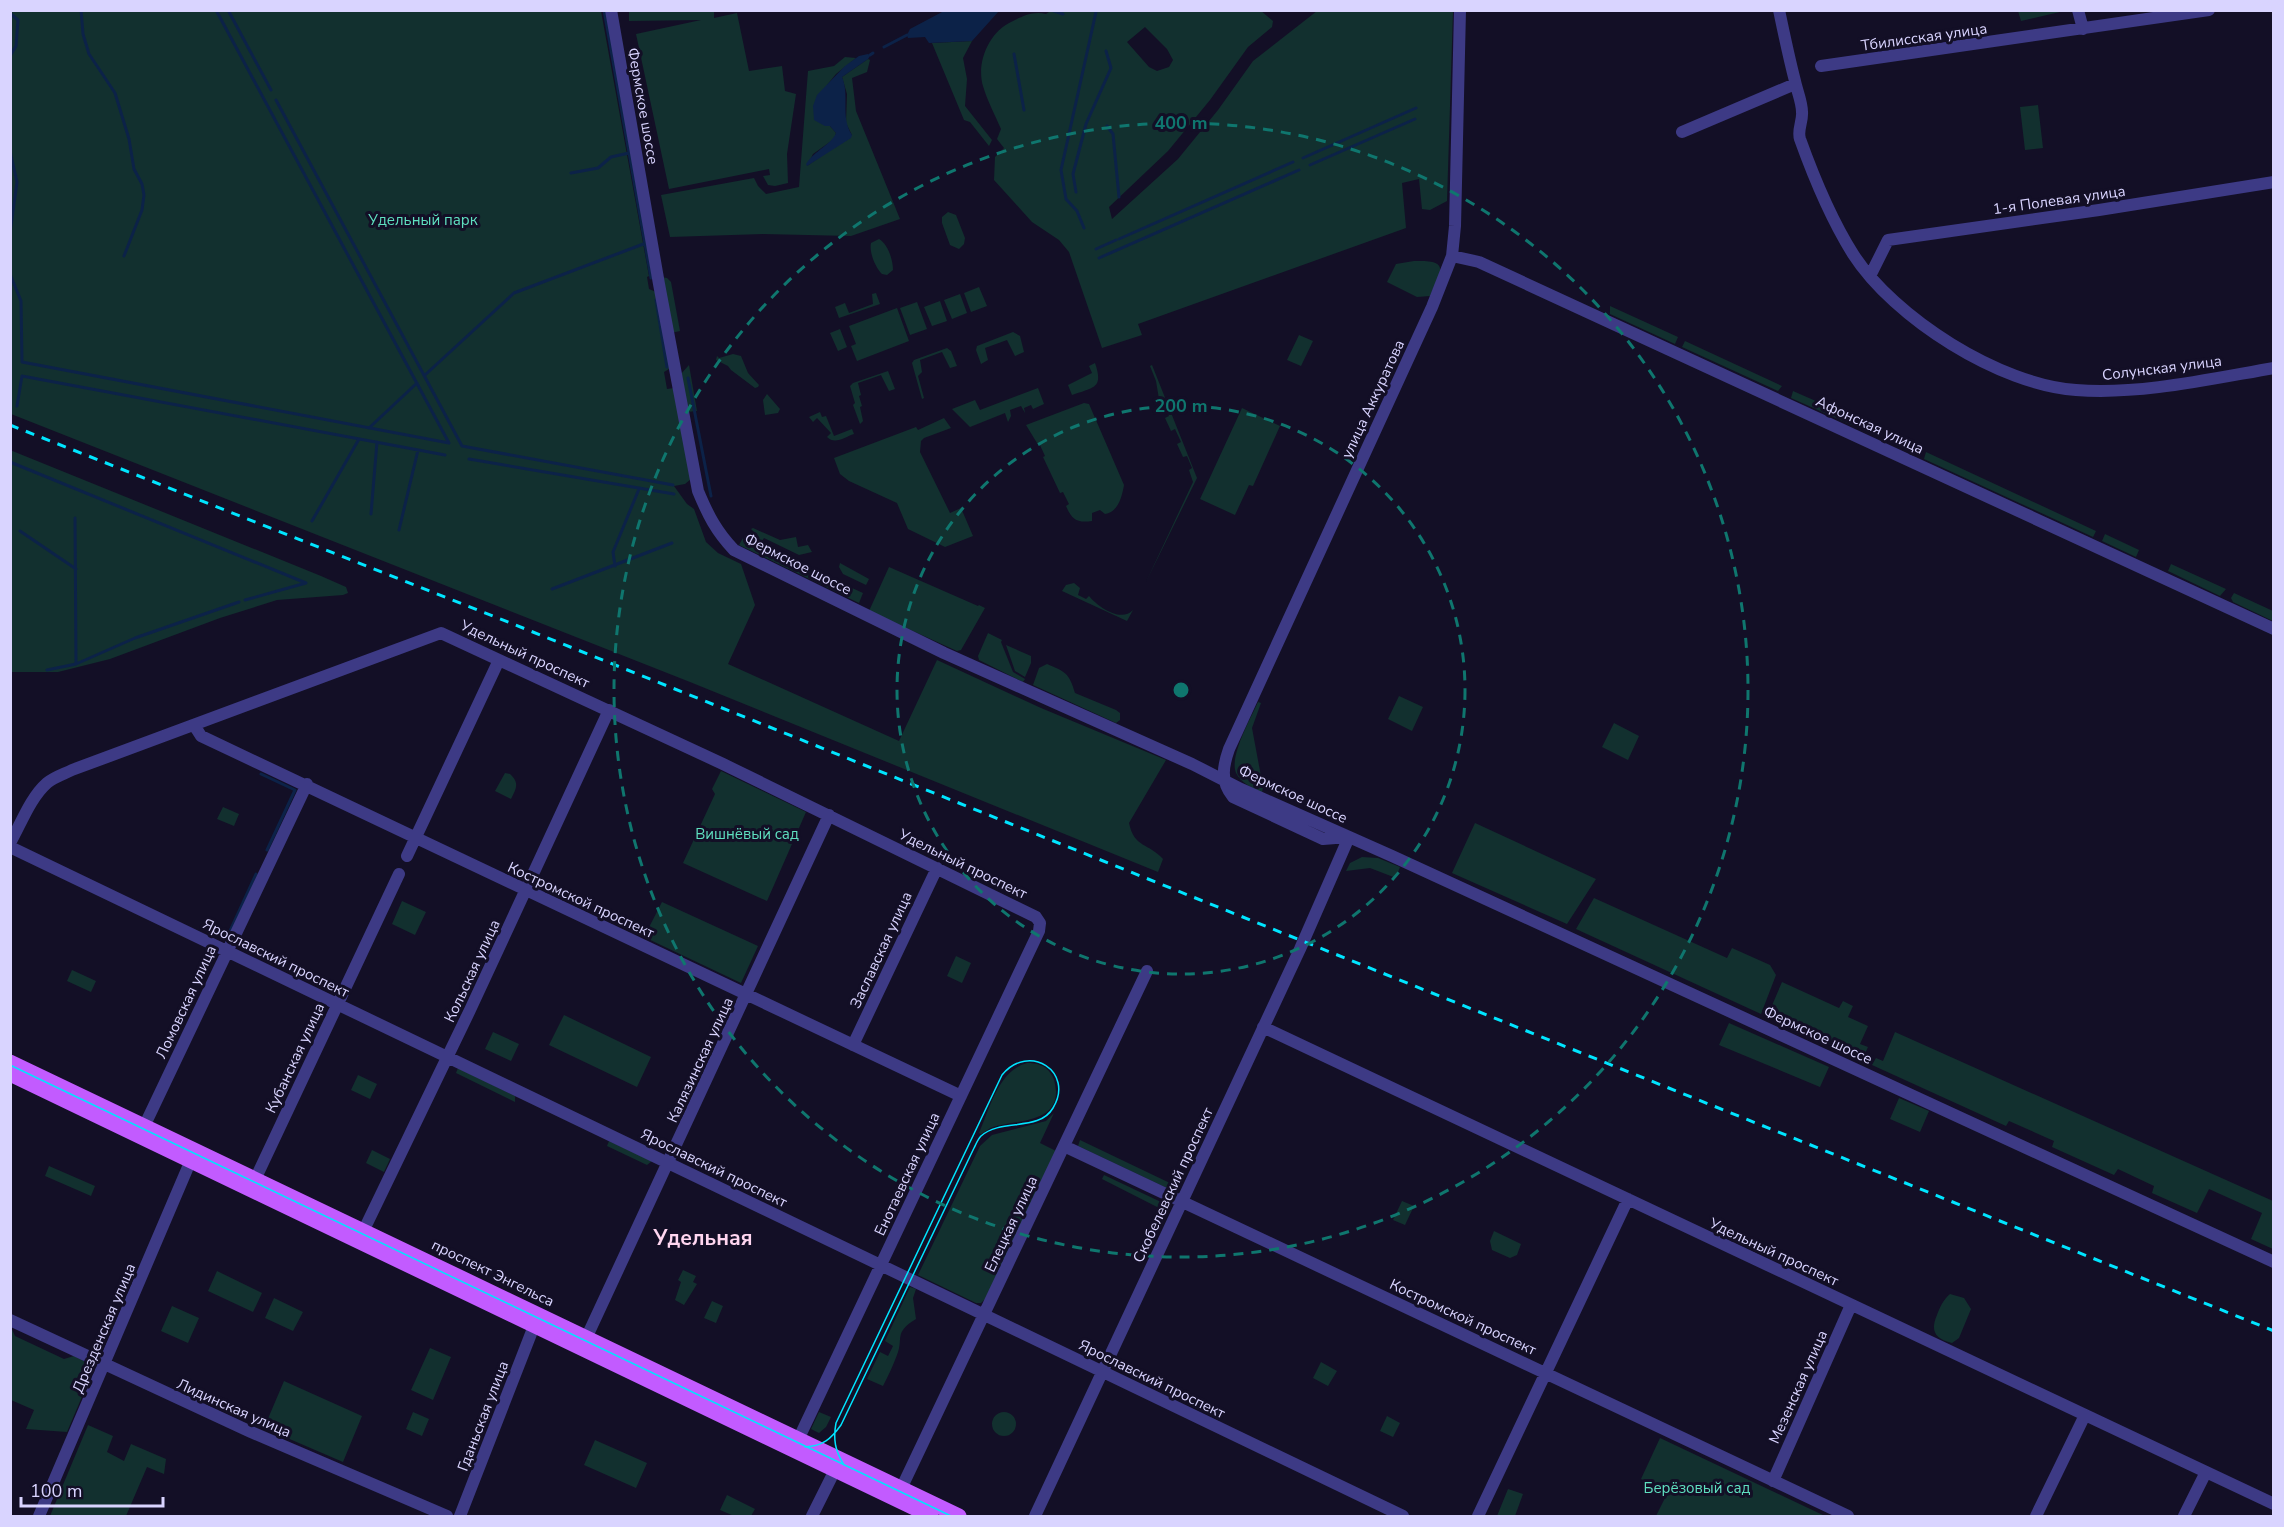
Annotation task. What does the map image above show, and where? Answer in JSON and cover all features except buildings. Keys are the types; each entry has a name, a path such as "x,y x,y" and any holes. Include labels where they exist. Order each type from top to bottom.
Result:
{"main road":[{"name":"проспект Энгельса","path":"10,1062 142,1131 584,1343 931,1516"},
{"name":"проспект Энгельса","path":"10,1074 142,1131"},
{"name":"проспект Энгельса","path":"361,1236 534,1326 584,1343 959,1516"}],"street":[{"name":"Фермское шоссе","path":"611,10 698,491 718,533 734,550 944,653 1224,779 1240,789 1392,856 2274,1262"},
{"name":"улица Аккуратова","path":"1224,779 1223,770 1229,749 1429,316 1452,256 1456,215 1460,10"},
{"name":"Солунская улица","path":"1779,10 1803,113 1798,135 1836,223 1854,255 1900,308 1956,346 2000,370 2052,387 2105,391 2136,389 2274,368"},
{"path":"2078,10 2083,29"},
{"name":"Тбилисская улица","path":"1821,66 2209,10"},
{"path":"1682,132 1795,84"},
{"name":"1-я Полевая улица","path":"1870,276 1888,240 2274,182"},
{"name":"Афонская улица","path":"1452,256 1479,262 2274,629"},
{"name":"Удельный проспект","path":"10,845 32,802 54,778 439,633 446,634 609,710 829,815 1039,920"},
{"path":"407,856 499,660"},
{"name":"Кольская улица","path":"361,1236 609,710"},
{"name":"Костромской проспект","path":"194,725 201,736 307,784 961,1096"},
{"name":"Фермское шоссе","path":"1224,779 1233,797 1323,839 1349,837"},
{"name":"Ломовская улица","path":"142,1131 307,784"},
{"name":"Калязинская улица","path":"584,1343 829,815"},
{"name":"Скобелевский проспект","path":"1035,1516 1349,837"},
{"path":"1323,839 1334,850 1336,865"},
{"name":"Ярославский проспект","path":"10,845 1403,1516"},
{"name":"Заславская улица","path":"853,1045 937,868"},
{"name":"Кубанская улица","path":"252,1184 399,874"},
{"name":"Енотаевская улица","path":"798,1440 1039,931 1039,920"},
{"name":"Елецкая улица","path":"901,1489 1147,971"},
{"name":"Удельный проспект","path":"1263,1027 2274,1504"},
{"name":"Костромской проспект","path":"1064,1146 1848,1516"},
{"name":"Дрезденская улица","path":"39,1516 193,1156"},
{"path":"1478,1516 1628,1199"},
{"name":"Мезенская улица","path":"1773,1481 1851,1305"},
{"name":"Лидинская улица","path":"10,1320 282,1446 447,1516"},
{"name":"Гданьская улица","path":"460,1516 534,1326"},
{"path":"2036,1516 2085,1415"},
{"path":"812,1516 835,1470"},
{"path":"2184,1516 2206,1472"}],"green space":[{"path":"1052,10 1260,10 1273,21 1272,27 1248,47 1210,100 1168,151 1109,207 1112,219 1178,159 1218,110 1253,61 1317,11 1453,11 1447,201 1430,210 1422,209 1419,179 1402,183 1406,228 1138,324 1142,335 1102,348 1069,252 1059,240 1032,222 994,180 995,157 1004,148 997,139 1001,129 983,86 981,68 983,58 996,33 1003,27 1028,15 1046,14","holes":["1145,27 1167,49 1173,60 1169,67 1157,71 1149,67 1127,42"]},
{"path":"2018,10 2064,11 2021,21"},
{"name":"Удельный парк","path":"10,11 601,11 649,276 647,277 649,289 656,292 669,366 669,369 664,372 667,389 674,388 691,479 685,484 674,486 687,504 694,509 706,542 718,553 741,564 755,605 728,664 899,741 937,660 1041,708 1166,760 1129,823 1134,837 1163,859 1158,872 690,682 11,414"},
{"path":"629,11 714,11 714,18 737,13 749,71 782,66 785,91 796,94 787,154 788,183 768,185 763,176 770,175 769,169 669,189 636,34 701,20 629,21"},
{"path":"972,41 963,58 967,79 965,106 992,140 989,146 970,122 964,120 932,43"},
{"path":"845,57 856,58 836,74 827,85 830,126 836,133 834,139 813,154 807,166 852,135 846,123 847,94 842,77 868,59 870,60 867,72 852,78 856,111 900,219 851,236 763,234 670,237 661,195 754,178 766,194 799,187 808,71 834,66"},
{"path":"2038,105 2043,148 2025,150 2020,107"},
{"path":"948,212 956,215 965,238 964,244 959,249 950,245 942,223 942,217"},
{"path":"879,239 887,248 892,262 893,270 887,275 879,271 872,255 871,243"},
{"path":"1414,261 1433,262 1440,268 1438,279 1430,296 1417,297 1387,282 1396,264"},
{"path":"661,277 671,282 680,331 671,333"},
{"path":"979,287 987,306 971,312 964,293"},
{"path":"876,293 880,304 839,318 835,307 845,303 849,313 873,304 872,294"},
{"path":"960,294 967,313 952,319 944,300"},
{"path":"940,301 947,321 932,326 924,307"},
{"path":"917,302 927,329 910,335 900,308"},
{"path":"1610,306 1678,337 1675,344 1610,314"},
{"path":"897,308 909,341 857,361 851,346 856,344 849,326"},
{"path":"840,329 847,347 838,351 830,333"},
{"path":"1013,332 1020,336 1024,352 1015,356 1007,340 985,348 988,360 981,364 976,350 977,346"},
{"path":"1299,335 1313,341 1301,366 1287,360"},
{"path":"1685,341 1782,386 1778,391 1682,347"},
{"path":"947,348 951,351 957,366 950,368 942,352 920,360 922,372 918,376 924,398 922,399 912,363 914,360"},
{"path":"733,354 741,356 748,373 759,385 758,387 755,388 728,366 716,360 717,356 719,358"},
{"path":"1095,363 1098,378 1095,386 1072,395 1068,385 1092,373 1089,366"},
{"path":"689,365 697,411 687,412 680,375"},
{"path":"1152,365 1197,478 1146,582 1193,482 1189,470 1192,468 1187,456 1183,457 1177,444 1181,442 1175,429 1171,431 1165,418 1169,416 1164,404 1160,405 1156,381 1150,366"},
{"path":"888,371 895,389 889,391 881,375 858,383 863,421 860,424 853,405 855,403 850,386"},
{"path":"1038,388 1044,404 1033,409 1031,405 1024,408 1025,413 1021,406 1010,410 1011,416 1008,422 1005,413 970,427 952,409 975,400 980,410"},
{"path":"1793,391 1859,420 1856,427 1791,398"},
{"path":"767,394 780,409 778,413 765,415 763,400"},
{"path":"1084,403 1089,404 1124,485 1121,499 1113,510 1105,514 1100,510 1092,513 1092,521 1087,522 1076,520 1070,515 1066,506 1069,504 1063,492 1060,493 1039,443 1026,425"},
{"path":"1242,408 1280,426 1253,486 1249,485 1235,515 1200,499"},
{"path":"820,412 822,417 826,416 834,436 852,429 854,434 840,440 830,439 827,437 831,433 817,418 813,422 809,417"},
{"path":"944,418 951,428 924,438 921,441 920,452 950,513 961,508 973,536 945,547 908,529 897,503 849,481 840,474 834,458 916,427 918,430"},
{"path":"10,450 321,576 346,587 348,593 277,600 220,618 110,659 58,672 11,672"},
{"path":"1926,452 2096,531 2093,537 1924,459"},
{"path":"751,529 780,540 796,537 798,547 808,545 812,552 799,555 764,538 762,541 757,538 758,536"},
{"path":"2105,534 2139,550 2136,557 2102,541"},
{"path":"743,538 863,593 859,603 739,545"},
{"path":"840,563 869,579 866,585 843,574 839,567"},
{"path":"2171,564 2226,589 2220,596 2168,571"},
{"path":"889,567 985,608 961,650 957,651 869,611"},
{"path":"1074,583 1080,588 1078,595 1086,599 1089,596 1110,612 1122,615 1133,610 1127,621 1062,591 1066,585"},
{"path":"2234,593 2273,611 2273,621 2233,602 2231,598"},
{"path":"988,633 1002,640 1013,672 1025,679 1023,682 979,660 978,656"},
{"path":"1006,645 1031,656 1031,663 1025,677 1015,671"},
{"path":"1047,664 1066,674 1075,693 1116,710 1120,713 1120,720 1116,723 1033,685 1039,668"},
{"path":"1399,696 1423,707 1412,731 1388,719"},
{"path":"1258,702 1261,703 1252,728 1263,787 1262,793 1241,780 1236,773 1235,766 1238,747"},
{"path":"1614,723 1639,736 1628,760 1602,747"},
{"name":"Вишнёвый сад","path":"721,771 806,812 767,901 683,863 715,794 712,789"},
{"path":"505,773 510,774 516,783 511,799 495,791"},
{"path":"223,807 239,814 234,826 217,819"},
{"path":"1475,823 1596,879 1567,924 1452,873"},
{"path":"1362,857 1378,858 1400,867 1396,878 1370,868 1346,871 1350,863"},
{"path":"1594,898 1727,958 1732,948 1770,965 1776,975 1761,1014 1576,929"},
{"path":"402,901 426,912 415,935 392,924"},
{"path":"662,902 758,946 741,983 644,937"},
{"path":"956,956 971,963 962,983 947,976"},
{"path":"72,970 96,981 91,992 67,981"},
{"path":"1782,982 1839,1008 1843,1001 1853,1006 1848,1017 1868,1026 1860,1044 1868,1047 1862,1060 1767,1017"},
{"path":"564,1015 651,1057 637,1087 549,1045"},
{"path":"1729,1023 1829,1067 1820,1087 1719,1045"},
{"path":"493,1032 519,1044 511,1061 485,1049"},
{"path":"1895,1032 2273,1201 2273,1249 2251,1239 2262,1213 2209,1189 2197,1213 2152,1193 2154,1186 2118,1169 2114,1175 2052,1147 2054,1141 2009,1121 2006,1126 1872,1065 1876,1058 1883,1061"},
{"path":"1027,1063 1044,1067 1053,1078 1056,1091 1050,1110 1033,1119 993,1127 979,1133 991,1102 1002,1082 1017,1067"},
{"path":"458,1068 515,1096 515,1102 456,1073"},
{"path":"358,1075 377,1084 370,1099 351,1090"},
{"path":"1899,1098 1929,1111 1920,1132 1890,1119"},
{"path":"1054,1113 1040,1143 1056,1151 986,1298 981,1303 976,1303 918,1275 980,1146 992,1135 1046,1121"},
{"path":"1080,1140 1172,1184 1169,1189 1078,1146"},
{"path":"609,1141 652,1161 647,1165 607,1146"},
{"path":"372,1150 390,1159 384,1172 366,1163"},
{"path":"49,1166 95,1186 91,1196 45,1176"},
{"path":"1104,1175 1161,1202 1165,1206 1163,1210 1102,1179"},
{"path":"1402,1201 1414,1206 1405,1225 1393,1220"},
{"path":"1494,1231 1521,1244 1517,1255 1510,1258 1492,1250 1490,1241"},
{"path":"683,1270 696,1276 693,1282 697,1284 684,1305 675,1300 681,1282 678,1280"},
{"path":"217,1271 262,1293 253,1312 208,1291"},
{"path":"910,1287 916,1289 913,1298 916,1319 904,1328 900,1336 897,1355 883,1386 867,1379 880,1352 888,1356 893,1346 885,1341"},
{"path":"1950,1294 1964,1298 1971,1309 1959,1338 1952,1343 1938,1337 1934,1330 1941,1306"},
{"path":"274,1298 303,1312 293,1331 265,1318"},
{"path":"712,1301 723,1306 716,1323 704,1318"},
{"path":"172,1306 199,1318 188,1343 161,1331"},
{"path":"10,1325 15,1336 64,1359 74,1356 95,1366 67,1432 26,1429 34,1410 11,1400"},
{"path":"430,1348 451,1357 433,1400 411,1390"},
{"path":"1321,1362 1337,1371 1328,1386 1313,1378"},
{"path":"284,1381 362,1416 343,1462 264,1428"},
{"path":"413,1412 429,1419 422,1436 406,1429"},
{"path":"819,1412 831,1417 826,1427 819,1433 811,1429"},
{"path":"1004,1412 1012,1416 1016,1424 1012,1432 1004,1436 996,1432 992,1424 996,1416"},
{"path":"1387,1416 1400,1423 1393,1437 1380,1431"},
{"path":"88,1425 113,1436 107,1452 124,1461 131,1444 166,1459 164,1474 147,1467 126,1516 50,1516"},
{"name":"Берёзовый сад","path":"1660,1438 1825,1516 1656,1516 1668,1492 1641,1479"},
{"path":"595,1440 647,1463 636,1488 584,1465"},
{"path":"1508,1489 1523,1494 1515,1516 1497,1516"},
{"path":"727,1495 755,1509 751,1516 734,1516 720,1510"}],"water":[{"path":"944,11 999,11 972,41 929,43 925,37 908,38 910,29"},
{"path":"868,54 870,56 868,59 842,77 846,121 852,135 851,138 807,166 809,159 831,141 836,133 830,126 814,120 813,106 817,95 845,66 859,56"}],"waterway":[{"path":"81,10 83,34 89,54 115,93 129,139 134,169 142,184 144,195 142,210 124,256"},
{"path":"10,274 21,301 22,362 449,443 216,10"},
{"path":"228,10 271,90"},
{"path":"604,10 651,278"},
{"path":"1051,10 1063,14"},
{"path":"1084,228 1077,211 1066,199 1061,170 1096,12"},
{"path":"10,13 18,20 16,46 10,56"},
{"path":"884,47 907,35"},
{"path":"1076,192 1073,174 1086,124 1111,68 1106,51"},
{"path":"1014,54 1024,110"},
{"path":"276,100 462,446 673,485"},
{"path":"1303,158 1416,108"},
{"path":"1310,165 1415,119"},
{"path":"1107,126 1113,134 1119,197"},
{"path":"10,151 17,182 10,233"},
{"path":"571,173 598,168 611,157 629,153"},
{"path":"1119,239 1293,162"},
{"path":"1099,258 1299,170"},
{"path":"1096,249 1116,240"},
{"path":"425,375 514,293 646,243"},
{"path":"656,300 667,367"},
{"path":"17,406 22,376 445,455"},
{"path":"688,378 711,496"},
{"path":"369,428 417,383"},
{"path":"312,521 359,439"},
{"path":"371,514 377,442"},
{"path":"399,530 418,450"},
{"path":"469,459 674,494"},
{"path":"10,462 306,583 245,600"},
{"path":"615,566 613,552 639,489"},
{"path":"75,518 76,663"},
{"path":"20,531 76,569"},
{"path":"552,589 672,543"},
{"path":"47,670 76,664 135,638 239,602"},
{"path":"261,774 295,790 267,850"},
{"path":"229,933 256,874"}],"tram line":[{"path":"805,1447 826,1441 834,1434 837,1430 841,1425 980,1137 999,1127 1039,1120 1053,1108 1058,1095 1058,1083 1054,1073 1036,1061 1024,1061 1013,1065 1002,1075 836,1423 835,1429 835,1434 836,1445 844,1465"},
{"path":"10,1065 951,1516"}],"railway":[{"path":"10,425 498,618 2274,1331"}],"district":[{"name":"Удельная","path":"703,1238"}]}
